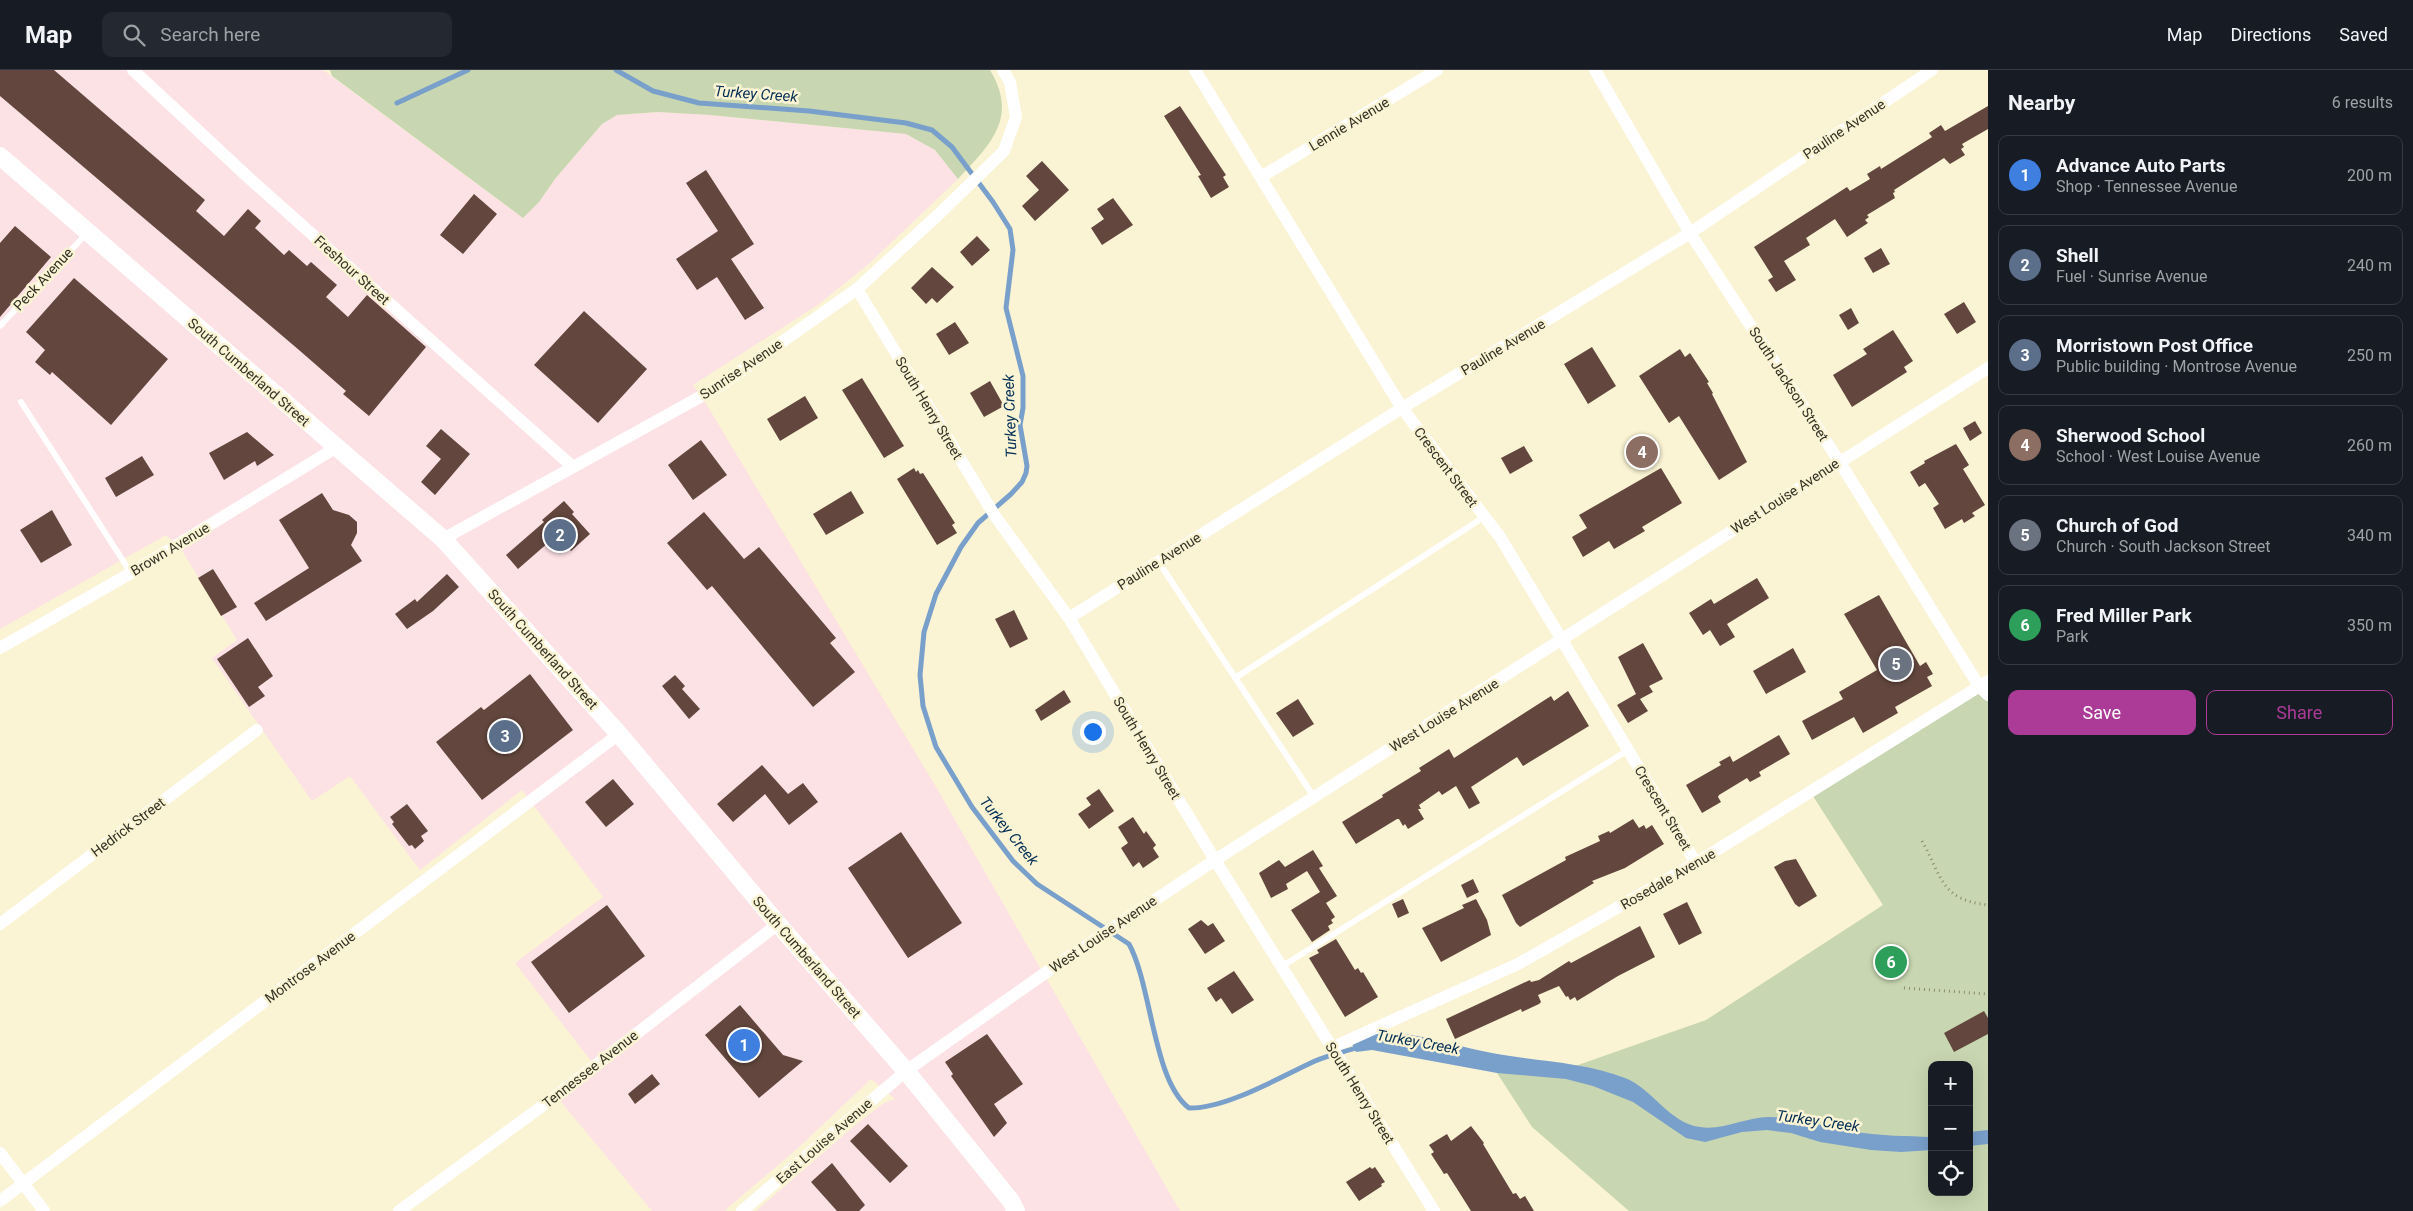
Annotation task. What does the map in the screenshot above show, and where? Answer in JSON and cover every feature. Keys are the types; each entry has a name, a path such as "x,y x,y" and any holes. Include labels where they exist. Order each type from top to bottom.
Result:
{"main road":[{"name":"South Cumberland Street","path":"0,156 86,233 443,539 619,734 778,924 906,1071 1011,1201 1016,1211"}],"street":[{"name":"Freshour Street","path":"133,70 250,179 573,467"},
{"name":"Sunrise Avenue","path":"443,539 718,387 857,289 937,216 1004,151 1016,117 1010,82 1003,70"},
{"name":"Crescent Street","path":"1195,70 1402,408 1500,537 1696,864"},
{"name":"Lennie Avenue","path":"1261,178 1437,70"},
{"name":"South Jackson Street","path":"1595,70 1690,233 1985,688"},
{"name":"Pauline Avenue","path":"1069,618 1402,408 1690,233 1932,70"},
{"name":"South Henry Street","path":"857,289 996,516 1069,618 1215,860 1434,1211"},
{"name":"West Louise Avenue","path":"906,1071 1048,971 1215,860 1839,461 1988,368"},
{"name":"Brown Avenue","path":"0,648 131,573 337,447"},
{"name":"Rosedale Avenue","path":"1332,1048 1518,964 1696,864 1985,688"},
{"name":"Hedrick Street","path":"0,924 256,730"},
{"name":"Montrose Avenue","path":"0,1201 619,734"},
{"name":"Tennessee Avenue","path":"400,1211 556,1096 778,924"},
{"name":"East Louise Avenue","path":"742,1211 906,1071"},
{"path":"0,1153 44,1211"}],"lane":[{"name":"Peck Avenue","path":"0,326 86,233"},
{"path":"21,402 131,573"},
{"path":"1235,678 1484,517"},
{"path":"1158,561 1314,797"},
{"path":"1281,967 1628,750"}],"path":[{"path":"1922,841 1933,861 1941,882 1948,890 1964,899 1988,905"},
{"path":"1904,988 1988,994"}],"shaded area":[{"path":"0,70 323,70 523,218 539,202 555,179 602,124 617,115 658,112 710,115 906,134 935,150 958,179 871,262 819,304 693,385 936,787 1180,1211 756,1211 859,1122 884,1103 895,1099 871,1079 798,1148 724,1211 652,1211 556,1096 595,1066 515,963 603,897 522,790 420,870 350,776 312,801 212,658 237,640 181,549 166,535 0,629"}],"green space":[{"path":"330,70 990,70 998,87 1002,102 1001,117 997,130 981,154 958,179 935,150 906,134 710,115 658,112 617,115 602,124 555,179 539,202 523,218 332,76"},
{"path":"1979,686 1988,695 1988,1211 1629,1211 1532,1127 1497,1073 1578,1065 1706,1020 1883,905 1811,793"}],"water":[{"name":"Turkey Creek","path":"1395,1033 1508,1056 1593,1068 1635,1083 1670,1113 1689,1124 1700,1127 1718,1127 1762,1117 1782,1118 1865,1133 1928,1137 1928,1150 1901,1152 1871,1150 1820,1142 1791,1133 1767,1130 1742,1132 1705,1142 1686,1138 1633,1102 1593,1086 1566,1079 1497,1073 1372,1050 1356,1052 1352,1044 1374,1034"},
{"path":"1988,1130 1988,1144 1973,1146 1973,1132"}],"building":[{"path":"0,70 54,70 205,200 196,211 224,236 248,209 261,221 255,228 284,255 289,250 307,266 311,262 337,285 326,297 348,317 367,295 426,347 369,416 343,394 346,391 299,350 0,96"},
{"path":"1180,106 1226,175 1223,177 1229,187 1211,198 1198,176 1201,175 1164,116"},
{"path":"1988,106 1988,129 1962,144 1964,147 1961,149 1965,155 1950,164 1944,158 1894,190 1895,198 1867,215 1869,217 1865,220 1868,223 1847,237 1835,219 1806,238 1810,245 1784,261 1796,280 1776,292 1768,280 1773,277 1754,247 1847,187 1850,191 1870,179 1867,174 1880,166 1881,169 1932,137 1929,133 1941,125 1945,131"},
{"path":"1042,161 1069,190 1035,221 1022,206 1039,190 1026,176"},
{"path":"706,170 754,244 731,259 764,308 745,320 717,277 697,290 676,259 718,231 686,183"},
{"path":"474,194 497,214 463,254 440,235"},
{"path":"1113,198 1133,225 1102,245 1091,228 1104,219 1097,209"},
{"path":"15,226 51,257 0,317 0,243"},
{"path":"977,236 990,250 972,266 960,252"},
{"path":"1881,248 1890,264 1873,273 1864,258"},
{"path":"932,267 954,287 937,303 932,298 926,304 911,288"},
{"path":"74,278 168,359 111,425 52,372 50,375 35,362 45,350 26,332"},
{"path":"1964,302 1976,322 1957,334 1944,314"},
{"path":"1851,308 1859,323 1848,330 1839,315"},
{"path":"584,311 647,369 598,423 534,365"},
{"path":"955,322 969,343 949,355 936,334"},
{"path":"1893,330 1913,361 1904,367 1907,372 1852,407 1833,375 1867,354 1863,349"},
{"path":"1592,347 1616,386 1588,404 1564,364"},
{"path":"1680,349 1685,357 1690,353 1709,382 1707,383 1712,394 1747,462 1719,480 1679,416 1669,423 1639,376"},
{"path":"862,378 904,446 884,458 842,390"},
{"path":"990,381 1004,406 984,417 970,393"},
{"path":"805,396 818,418 780,441 767,419"},
{"path":"1975,421 1982,433 1970,441 1963,428"},
{"path":"441,429 470,454 435,495 421,482 441,459 426,446"},
{"path":"247,432 274,455 257,466 255,461 224,480 209,453"},
{"path":"701,440 727,475 693,500 668,465"},
{"path":"1956,444 1969,465 1963,469 1985,505 1972,513 1975,516 1964,523 1962,519 1945,529 1933,508 1939,504 1925,483 1919,487 1910,472 1925,463 1924,461"},
{"path":"1524,446 1533,461 1510,474 1501,458"},
{"path":"142,456 154,475 116,497 105,478"},
{"path":"914,468 916,472 918,470 920,474 923,473 955,523 952,525 957,533 937,545 897,479"},
{"path":"1661,468 1682,503 1642,527 1645,531 1614,549 1609,541 1583,557 1572,537 1587,528 1579,515"},
{"path":"851,491 864,513 826,535 813,514"},
{"path":"322,493 333,510 349,515 357,522 357,533 351,545 362,561 266,621 254,603 309,568 279,520"},
{"path":"564,501 574,512 572,514 590,534 571,551 557,535 518,569 506,555 544,522 542,520"},
{"path":"52,510 72,545 41,563 20,530"},
{"path":"704,512 744,559 759,547 836,638 830,643 855,672 813,707 712,586 707,590 667,543"},
{"path":"213,569 237,607 221,616 198,578"},
{"path":"447,574 459,587 433,611 407,629 395,614 415,599 417,602"},
{"path":"1757,578 1769,598 1727,624 1735,637 1720,646 1710,630 1703,635 1689,613 1711,599 1714,604"},
{"path":"1879,595 1920,666 1926,662 1933,674 1927,677 1932,686 1895,707 1898,713 1863,733 1854,717 1812,740 1802,721 1843,699 1839,692 1877,670 1844,614"},
{"path":"1014,610 1028,639 1010,648 995,619"},
{"path":"248,638 273,676 258,687 265,696 249,707 217,659"},
{"path":"1643,643 1663,679 1649,686 1653,692 1640,699 1648,711 1628,723 1617,705 1636,694 1618,657"},
{"path":"1793,648 1806,672 1766,694 1753,671"},
{"path":"530,674 573,730 482,800 436,742 481,707 484,710"},
{"path":"675,675 685,686 682,689 700,709 689,719 662,686"},
{"path":"1064,690 1071,702 1041,721 1035,710"},
{"path":"1568,691 1589,726 1523,766 1517,757 1471,787 1480,803 1469,809 1456,786 1442,795 1439,791 1419,805 1421,809 1418,809 1424,819 1408,829 1405,824 1403,826 1399,819 1397,819 1356,844 1342,822 1383,797 1382,795 1421,771 1419,768 1449,749 1454,758 1551,696 1554,701"},
{"path":"1298,699 1314,724 1293,737 1276,713"},
{"path":"1779,735 1790,754 1759,772 1761,776 1750,782 1747,778 1719,795 1718,797 1721,802 1702,813 1686,785 1721,765 1719,762 1730,756 1733,762"},
{"path":"762,765 788,794 803,783 818,802 789,825 765,794 733,822 717,804"},
{"path":"613,779 634,804 606,827 585,802"},
{"path":"1099,789 1114,811 1089,829 1078,814 1091,805 1086,798"},
{"path":"407,804 428,831 421,836 424,841 415,849 412,845 409,846 392,824 394,822 390,817"},
{"path":"1133,817 1144,834 1146,831 1156,845 1153,848 1159,857 1143,868 1139,862 1133,867 1121,848 1128,843 1118,827"},
{"path":"1633,819 1639,828 1644,825 1646,829 1652,825 1664,844 1625,868 1592,881 1594,883 1520,927 1516,923 1502,895 1566,860 1565,857 1600,841 1598,836 1609,831 1610,833"},
{"path":"901,832 962,923 908,958 848,868"},
{"path":"1313,850 1323,866 1319,868 1337,896 1326,903 1335,917 1331,920 1333,923 1328,926 1330,930 1312,942 1291,910 1320,892 1307,871 1286,884 1288,889 1271,898 1259,873 1279,860 1285,867"},
{"path":"1796,859 1817,896 1799,907 1795,904 1774,867 1785,861"},
{"path":"1473,879 1479,892 1467,898 1461,885"},
{"path":"1403,899 1409,913 1398,918 1392,904"},
{"path":"1476,899 1487,920 1491,935 1441,962 1422,928 1464,908 1462,905"},
{"path":"1687,902 1702,933 1679,945 1663,914"},
{"path":"607,905 645,956 569,1013 531,962"},
{"path":"1201,920 1208,926 1213,923 1225,941 1205,954 1188,929"},
{"path":"1640,926 1655,957 1618,976 1577,1001 1575,997 1570,1000 1568,996 1566,997 1559,986 1538,995 1541,1002 1539,1004 1522,1012 1521,1009 1455,1039 1446,1019 1530,980 1531,982 1539,980 1569,961 1571,963"},
{"path":"1336,939 1355,970 1358,968 1361,973 1363,972 1378,997 1345,1017 1309,958 1319,953 1317,950"},
{"path":"1234,971 1254,1000 1232,1014 1221,998 1216,1002 1207,988"},
{"path":"740,1005 783,1055 803,1061 759,1098 705,1035"},
{"path":"1984,1011 1988,1018 1988,1034 1954,1052 1944,1033"},
{"path":"987,1034 1023,1084 994,1104 1007,1123 994,1137 951,1076 953,1074 945,1062"},
{"path":"652,1074 660,1084 635,1104 628,1094"},
{"path":"868,1124 908,1166 890,1183 850,1141"},
{"path":"1471,1126 1484,1143 1513,1194 1516,1193 1520,1199 1525,1196 1534,1211 1471,1211 1447,1173 1444,1174 1431,1154 1434,1152 1429,1145 1447,1134 1451,1141"},
{"path":"832,1163 865,1205 859,1211 837,1211 811,1182"},
{"path":"1370,1167 1372,1169 1375,1167 1385,1182 1359,1201 1346,1182"}],"waterway":[{"name":"Turkey Creek","path":"397,103 468,70"},
{"name":"Turkey Creek","path":"616,70 653,91 699,103 809,111 906,123 932,130 952,147 993,202 1010,229 1013,250 1006,308 1023,376 1023,408 1020,425 1027,466 1022,482 978,523 961,547 936,594 924,632 920,675 923,706 936,747 972,807 1013,861 1037,884 1129,944 1137,962 1160,1055 1168,1077 1177,1095 1189,1108 1204,1107 1236,1098 1315,1061 1359,1047"}],"place":[{"name":"Sherwood School","path":"1642,452"},
{"name":"Shell","path":"560,535"},
{"name":"Church of God","path":"1896,664"},
{"name":"Morristown Post Office","path":"505,736"},
{"name":"Fred Miller Park","path":"1891,962"},
{"name":"Advance Auto Parts","path":"744,1045"}]}
